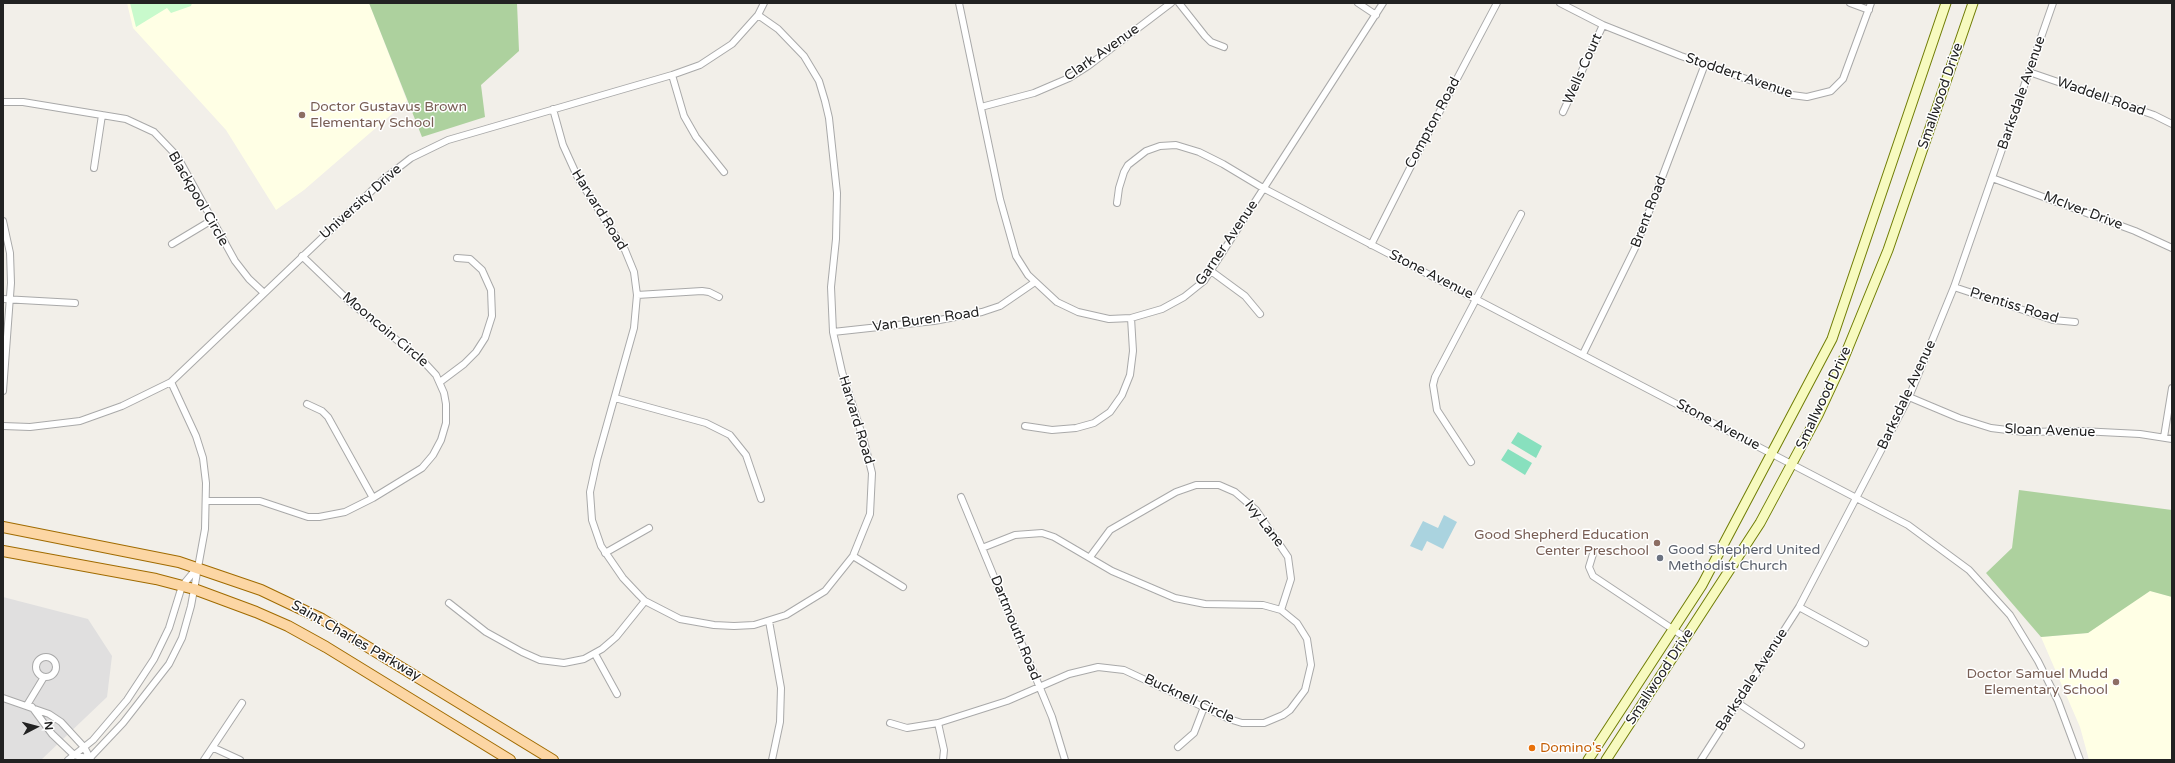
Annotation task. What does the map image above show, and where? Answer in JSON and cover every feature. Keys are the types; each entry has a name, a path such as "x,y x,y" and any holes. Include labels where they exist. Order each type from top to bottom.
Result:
{"main road":[{"name":"Smallwood Drive","path":"1588,760 1674,630 1716,561 1832,340 1946,3"},
{"name":"Smallwood Drive","path":"1606,760 1760,523 1792,464 1839,370 1888,250 1973,3"},
{"name":"Saint Charles Parkway","path":"3,527 198,566 261,590 322,619 553,760"},
{"name":"Saint Charles Parkway","path":"3,551 42,559 96,567 182,586 231,602 288,626 383,681 510,760"}],"street":[{"name":"University Drive","path":"3,426 30,427 80,421 122,406 171,382 384,178 428,148 448,140 672,75 700,65 723,51 745,31 758,15 764,3"},
{"name":"Garner Avenue","path":"960,3 1000,200 1012,244 1024,269 1035,282 1057,302 1078,312 1110,319 1131,318 1172,304 1198,287 1210,271 1383,3"},
{"name":"Clark Avenue","path":"981,107 1034,93 1069,78 1090,65 1171,3"},
{"path":"1178,3 1205,36 1217,45 1224,47"},
{"path":"1358,3 1376,15"},
{"name":"Compton Road","path":"1371,245 1418,152 1497,3"},
{"name":"Stoddert Avenue","path":"1560,3 1603,25 1705,64 1792,95 1807,97 1824,94 1838,86 1843,79 1870,6"},
{"path":"1850,3 1870,6"},
{"name":"Barksdale Avenue","path":"1701,760 1799,607 1857,499 1909,397 1954,287 2053,3"},
{"name":"Harvard Road","path":"553,109 563,145 578,178 618,237 628,257 634,272 637,295 634,328 590,492 592,520 596,534 605,553 623,578 645,601 680,618 714,626 754,625 769,621 800,608 825,591 853,556 870,514 872,473 864,441 842,372 833,332 831,287 836,239 837,194 826,101 819,81 804,56 778,29 758,15"},
{"name":"Wells Court","path":"1563,112 1603,25"},
{"name":"Brent Road","path":"1583,354 1636,246 1705,64"},
{"name":"Waddell Road","path":"2029,72 2154,115 2172,124"},
{"path":"672,75 684,116 696,137 724,172"},
{"name":"Blackpool Circle","path":"3,102 23,102 102,115 136,122 154,132 165,142 189,176 238,266 264,293"},
{"path":"94,168 102,115"},
{"name":"Stone Avenue","path":"1117,203 1121,178 1128,165 1146,151 1167,145 1176,145 1199,152 1223,164 1263,188 1371,245 1476,298 1908,525 1969,570 2010,615 2038,661 2068,723 2080,760"},
{"name":"McIver Drive","path":"1992,178 2135,231 2172,248"},
{"path":"1471,462 1437,410 1433,386 1435,377 1521,214"},
{"path":"172,244 212,220"},
{"path":"3,221 10,253 11,300 3,391"},
{"name":"Mooncoin Circle","path":"207,501 260,501 298,515 319,517 345,512 373,498 422,468 433,455 441,440 446,423 446,404 440,382 424,362 351,303 302,256"},
{"path":"440,382 476,352 485,338 492,316 491,290 482,270 470,259 457,258"},
{"path":"1210,271 1245,296 1260,314"},
{"name":"Van Buren Road","path":"833,332 934,321 982,312 1000,306 1035,282"},
{"name":"Prentiss Road","path":"1954,287 2053,320 2075,322"},
{"path":"637,295 702,291 709,292 719,297"},
{"path":"3,299 75,303"},
{"path":"1025,426 1052,430 1076,428 1094,423 1110,412 1122,396 1130,375 1133,351 1131,318"},
{"path":"90,760 123,723 169,664 182,638 194,589 205,529 207,501 205,470 197,439 171,382"},
{"path":"2164,437 2172,388"},
{"name":"Sloan Avenue","path":"1909,397 1959,418 1991,428 2024,432 2105,432 2172,439"},
{"path":"615,398 706,423 730,435 746,455 761,499"},
{"path":"307,404 322,411 328,417 373,498"},
{"name":"Ivy Lane","path":"1090,557 1110,530 1136,514 1186,488 1204,484 1219,485 1235,492 1256,510 1288,556 1291,564 1291,579 1281,610"},
{"name":"Dartmouth Road","path":"961,497 1052,717 1065,760"},
{"path":"605,553 649,528"},
{"name":"Bucknell Circle","path":"890,723 907,728 938,723 1039,688 1082,670 1098,667 1115,667 1141,676 1229,719 1254,724 1269,721 1283,715 1299,699 1308,682 1311,665 1310,648 1300,627 1281,610 1263,605 1205,604 1175,598 1123,576 1054,537 1042,533 1015,535 982,548"},
{"path":"1592,554 1589,567 1593,576 1686,638"},
{"path":"853,556 903,587"},
{"path":"68,760 84,747 126,700 154,659 175,614 182,586 198,566"},
{"path":"449,603 486,632 522,652 540,660 554,663 574,662 595,654 616,637 645,601"},
{"path":"1799,607 1865,643"},
{"path":"769,621 781,688 780,722 772,760"},
{"path":"595,654 617,694"},
{"path":"29,705 44,677"},
{"path":"3,698 29,705 49,714 61,722 84,747 90,760"},
{"path":"204,760 214,748 242,703"},
{"path":"1738,703 1801,745"},
{"path":"29,705 52,734 74,755 90,760"},
{"path":"1178,748 1194,733 1204,707"},
{"path":"938,723 944,750 943,760"},
{"path":"214,748 240,760"}],"shaded area":[{"name":"Doctor Gustavus Brown Elementary School","path":"127,3 369,3 407,101 304,190 276,210 226,130 133,28"},
{"name":"Doctor Samuel Mudd Elementary School","path":"2148,590 2172,597 2172,760 2089,760 2080,727 2041,637 2088,633"},
{"path":"3,597 88,619 112,656 107,697 41,760 3,760"}],"green space":[{"path":"130,3 192,3 191,6 171,13 167,8 136,27"},
{"path":"369,3 517,3 519,51 481,85 485,117 422,137"},
{"path":"1518,432 1542,446 1536,458 1511,443"},
{"path":"1508,449 1532,463 1525,475 1501,460"},
{"path":"2019,490 2172,510 2172,597 2150,591 2088,633 2041,637 1986,573 2012,548"}],"water":[{"path":"1444,515 1457,522 1443,549 1427,541 1422,551 1410,546 1423,521 1438,528"}],"place":[{"name":"Doctor Gustavus Brown Elementary School","path":"302,115"},
{"name":"Good Shepherd Education Center Preschool","path":"1657,543"},
{"name":"Good Shepherd United Methodist Church","path":"1660,558"},
{"name":"Doctor Samuel Mudd Elementary School","path":"2116,682"},
{"name":"Domino's","path":"1532,748"}]}
